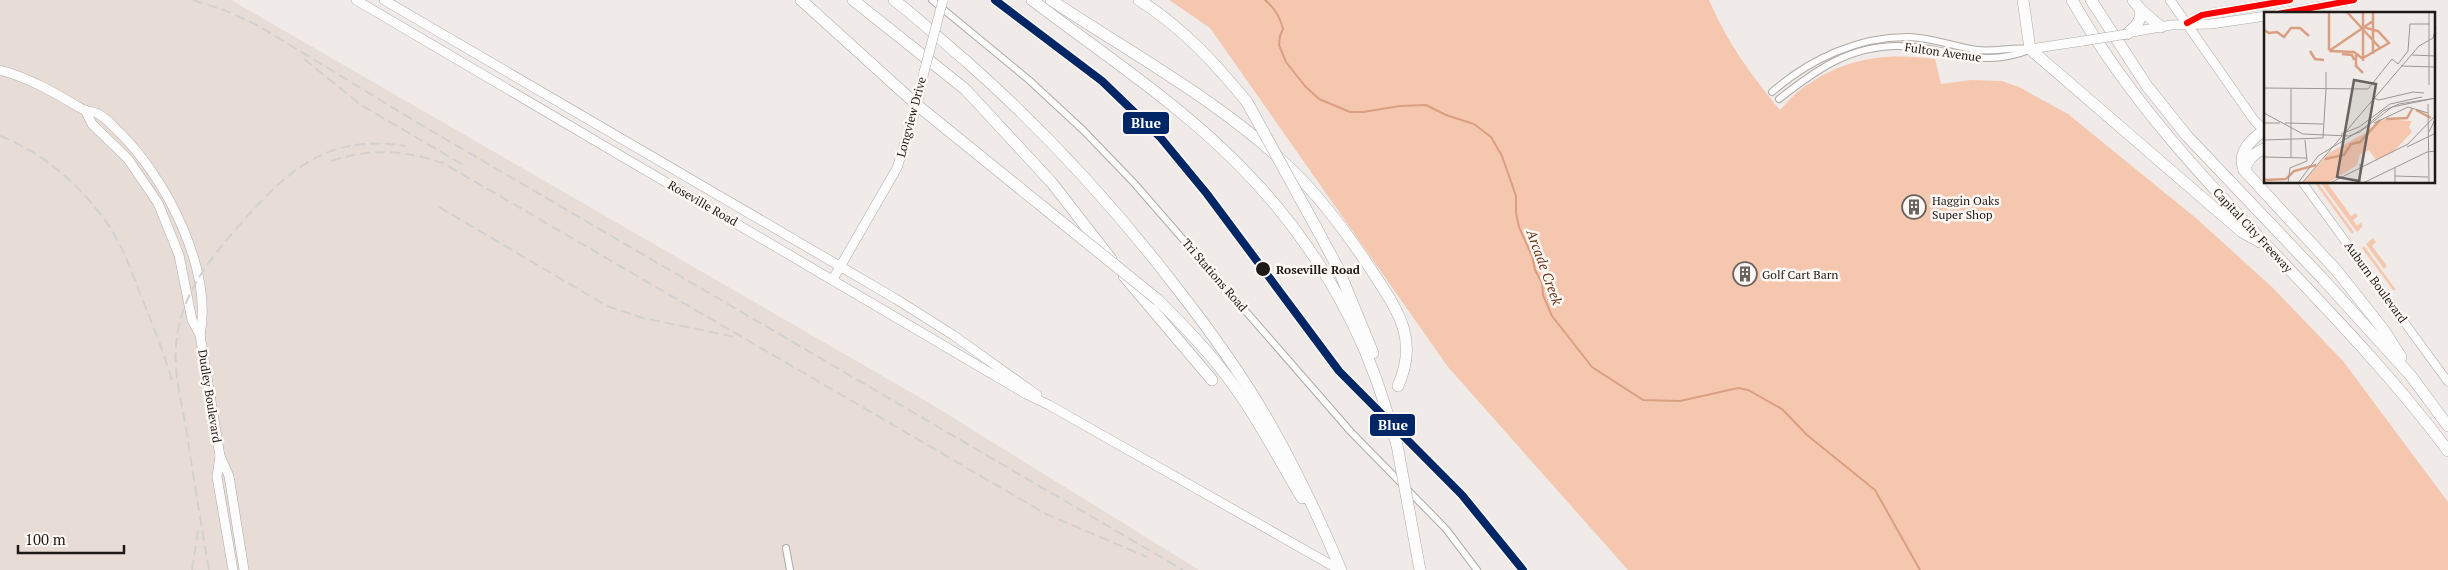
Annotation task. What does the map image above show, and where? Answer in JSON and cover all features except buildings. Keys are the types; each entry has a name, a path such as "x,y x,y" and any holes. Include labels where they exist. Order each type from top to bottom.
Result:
{"highway":[{"path":"801,0 917,105 1152,295 1187,329 1219,366 1248,407 1333,551"},
{"path":"852,0 965,89 1052,183 1144,301 1212,380"},
{"path":"894,0 1004,95 1074,164 1138,238 1238,371 1273,429 1305,489 1340,570"},
{"path":"1032,0 1187,118 1257,184 1296,231 1357,324 1379,368 1397,444 1420,570"},
{"path":"1051,0 1236,122 1293,171 1350,238 1381,286 1403,327 1408,343 1408,357 1406,369 1398,386"},
{"path":"1139,0 1160,13 1192,40 1221,70 1247,102 1338,268 1357,324"},
{"path":"2023,0 2030,49 2242,232 2270,248"},
{"name":"Capital City Freeway","path":"2072,0 2088,29 2137,99 2185,158 2392,378 2448,450"},
{"name":"Capital City Freeway","path":"2090,0 2147,86 2187,136 2322,278 2411,376 2448,426"},
{"path":"2133,0 2141,10 2161,27"},
{"path":"2127,34 2138,24 2141,18 2141,10"},
{"path":"2264,132 2245,150 2242,158 2244,170 2337,271 2383,329 2411,376"},
{"path":"2244,170 2249,158 2264,149"}],"main road":[{"name":"Roseville Road","path":"356,0 1017,389 1049,405 1340,570"},
{"name":"Roseville Road","path":"384,0 951,334 1049,405"},
{"name":"Longview Drive","path":"833,279 897,168 917,105 943,0"},
{"path":"2170,0 2254,120 2264,130"},
{"name":"Fulton Avenue","path":"2187,23 2202,15 2290,0"},
{"path":"2288,12 2354,0"},
{"name":"Fulton Avenue","path":"2030,49 2187,23 2211,24 2264,16"},
{"name":"Dudley Boulevard","path":"0,70 45,87 84,110 100,114 130,142 155,174 177,214 192,253 198,278 204,318 200,336 220,456 229,476 244,570"},
{"name":"Dudley Boulevard","path":"220,456 217,477 232,570"}],"street":[{"name":"Tri Stations Road","path":"932,0 1029,80 1134,183 1352,432 1446,529 1477,570"},
{"name":"Fulton Avenue","path":"1772,92 1810,64 1839,50 1862,43 1911,37 1986,50 2012,47 2030,49"},
{"name":"Fulton Avenue","path":"1779,100 1815,71 1841,57 1864,51 1898,46 1983,59 2014,56 2030,49"},
{"path":"1779,87 1786,94"},
{"name":"Auburn Boulevard","path":"2303,184 2448,382"},
{"path":"786,548 790,570"}],"shaded area":[{"path":"0,0 231,0 931,404 1199,570 0,570"},
{"path":"1169,0 1709,0 1740,58 1780,110 1799,91 1831,71 1864,60 1881,57 1898,56 1935,59 1941,84 1971,80 2002,81 2019,87 2068,114 2197,219 2273,288 2343,361 2448,502 2448,570 1628,570 1448,367 1210,28"},
{"path":"2316,184 2319,184 2354,232 2352,234"},
{"path":"2322,184 2328,184 2351,216 2356,213 2358,216 2353,220 2357,226 2362,222 2362,227 2357,232"},
{"path":"2373,238 2376,242 2372,246 2387,266 2384,269 2366,244"},
{"path":"2364,246 2396,290 2393,290 2362,248"}],"waterway":[{"name":"Arcade Creek","path":"1265,0 1279,17 1282,25 1283,29 1279,45 1286,62 1305,86 1319,99 1350,112 1426,105 1446,115 1474,124 1491,137 1502,156 1516,196 1516,213 1519,227 1532,256 1535,270 1542,283 1543,295 1552,316 1592,367 1643,400 1680,401 1738,388 1748,390 1782,409 1807,435 1875,490 1920,570"}],"railway":[{"path":"193,0 224,10 257,25 418,123 1183,570"},
{"path":"304,59 361,105 465,166"},
{"path":"0,136 35,154 68,178 108,224 128,263 159,342 173,384"},
{"path":"209,570 176,366 178,328 189,297 204,269 224,243 271,191 289,175 308,162 329,152 351,146 376,144 405,146"},
{"path":"331,161 359,154 387,152 415,155 443,163 1046,514 1147,557"},
{"path":"439,207 607,306 643,318 735,337"},
{"path":"192,570 198,531"}],"transit line":[{"name":"Blue","path":"995,0 1102,81 1160,137 1207,194 1339,371 1462,495 1523,570"},
{"path":"2187,23 2202,15 2290,0"},
{"path":"2289,12 2354,0"}],"place":[{"name":"Haggin Oaks Super Shop","path":"1914,207"},
{"name":"Roseville Road","path":"1263,269"},
{"name":"Golf Cart Barn","path":"1745,274"}]}
